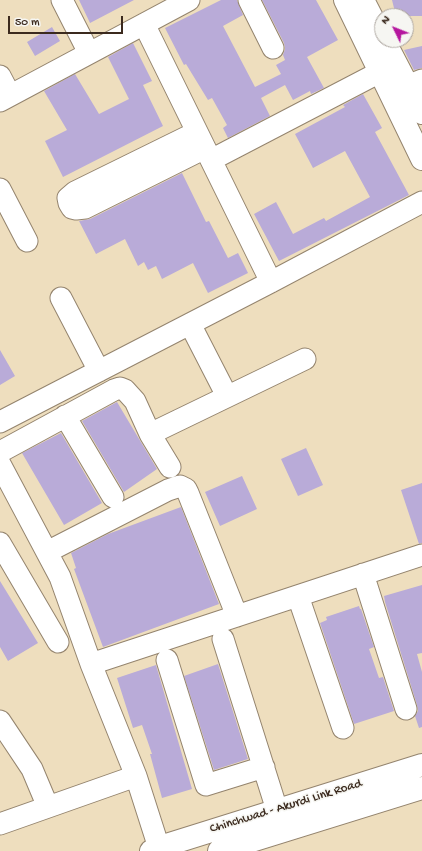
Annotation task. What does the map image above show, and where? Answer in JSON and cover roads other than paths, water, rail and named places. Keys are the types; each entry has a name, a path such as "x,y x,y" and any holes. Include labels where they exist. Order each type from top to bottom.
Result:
{"main road":[{"path":"345,0 380,72 407,88 422,159"},
{"path":"363,0 374,21"},
{"path":"388,48 407,88 422,113"},
{"name":"Chinchwad - Akurdi Link Road","path":"157,850 277,810 422,765"},
{"name":"Chinchwad - Akurdi Link Road","path":"219,851 422,788"}],"street":[{"path":"62,0 89,53"},
{"path":"0,76 5,98 189,0"},
{"path":"249,0 273,48"},
{"path":"144,24 271,282"},
{"path":"204,147 85,208 72,208 69,203 68,198 70,195 204,147 380,72"},
{"path":"2,200 27,241"},
{"path":"0,422 422,202"},
{"path":"61,298 99,371"},
{"path":"190,324 228,396"},
{"path":"150,434 305,359"},
{"path":"0,452 120,388 125,390 134,401 150,434 170,467"},
{"path":"65,416 113,496"},
{"path":"0,464 60,577 91,664 136,776 157,850"},
{"path":"47,552 168,490 180,486 186,489 188,493 237,616"},
{"path":"0,543 58,642"},
{"path":"91,664 422,555"},
{"path":"363,574 406,709"},
{"path":"298,596 343,728"},
{"path":"223,639 277,810"},
{"path":"168,660 206,785 264,767"},
{"path":"0,721 32,769 48,807"},
{"path":"0,824 136,776"}]}
